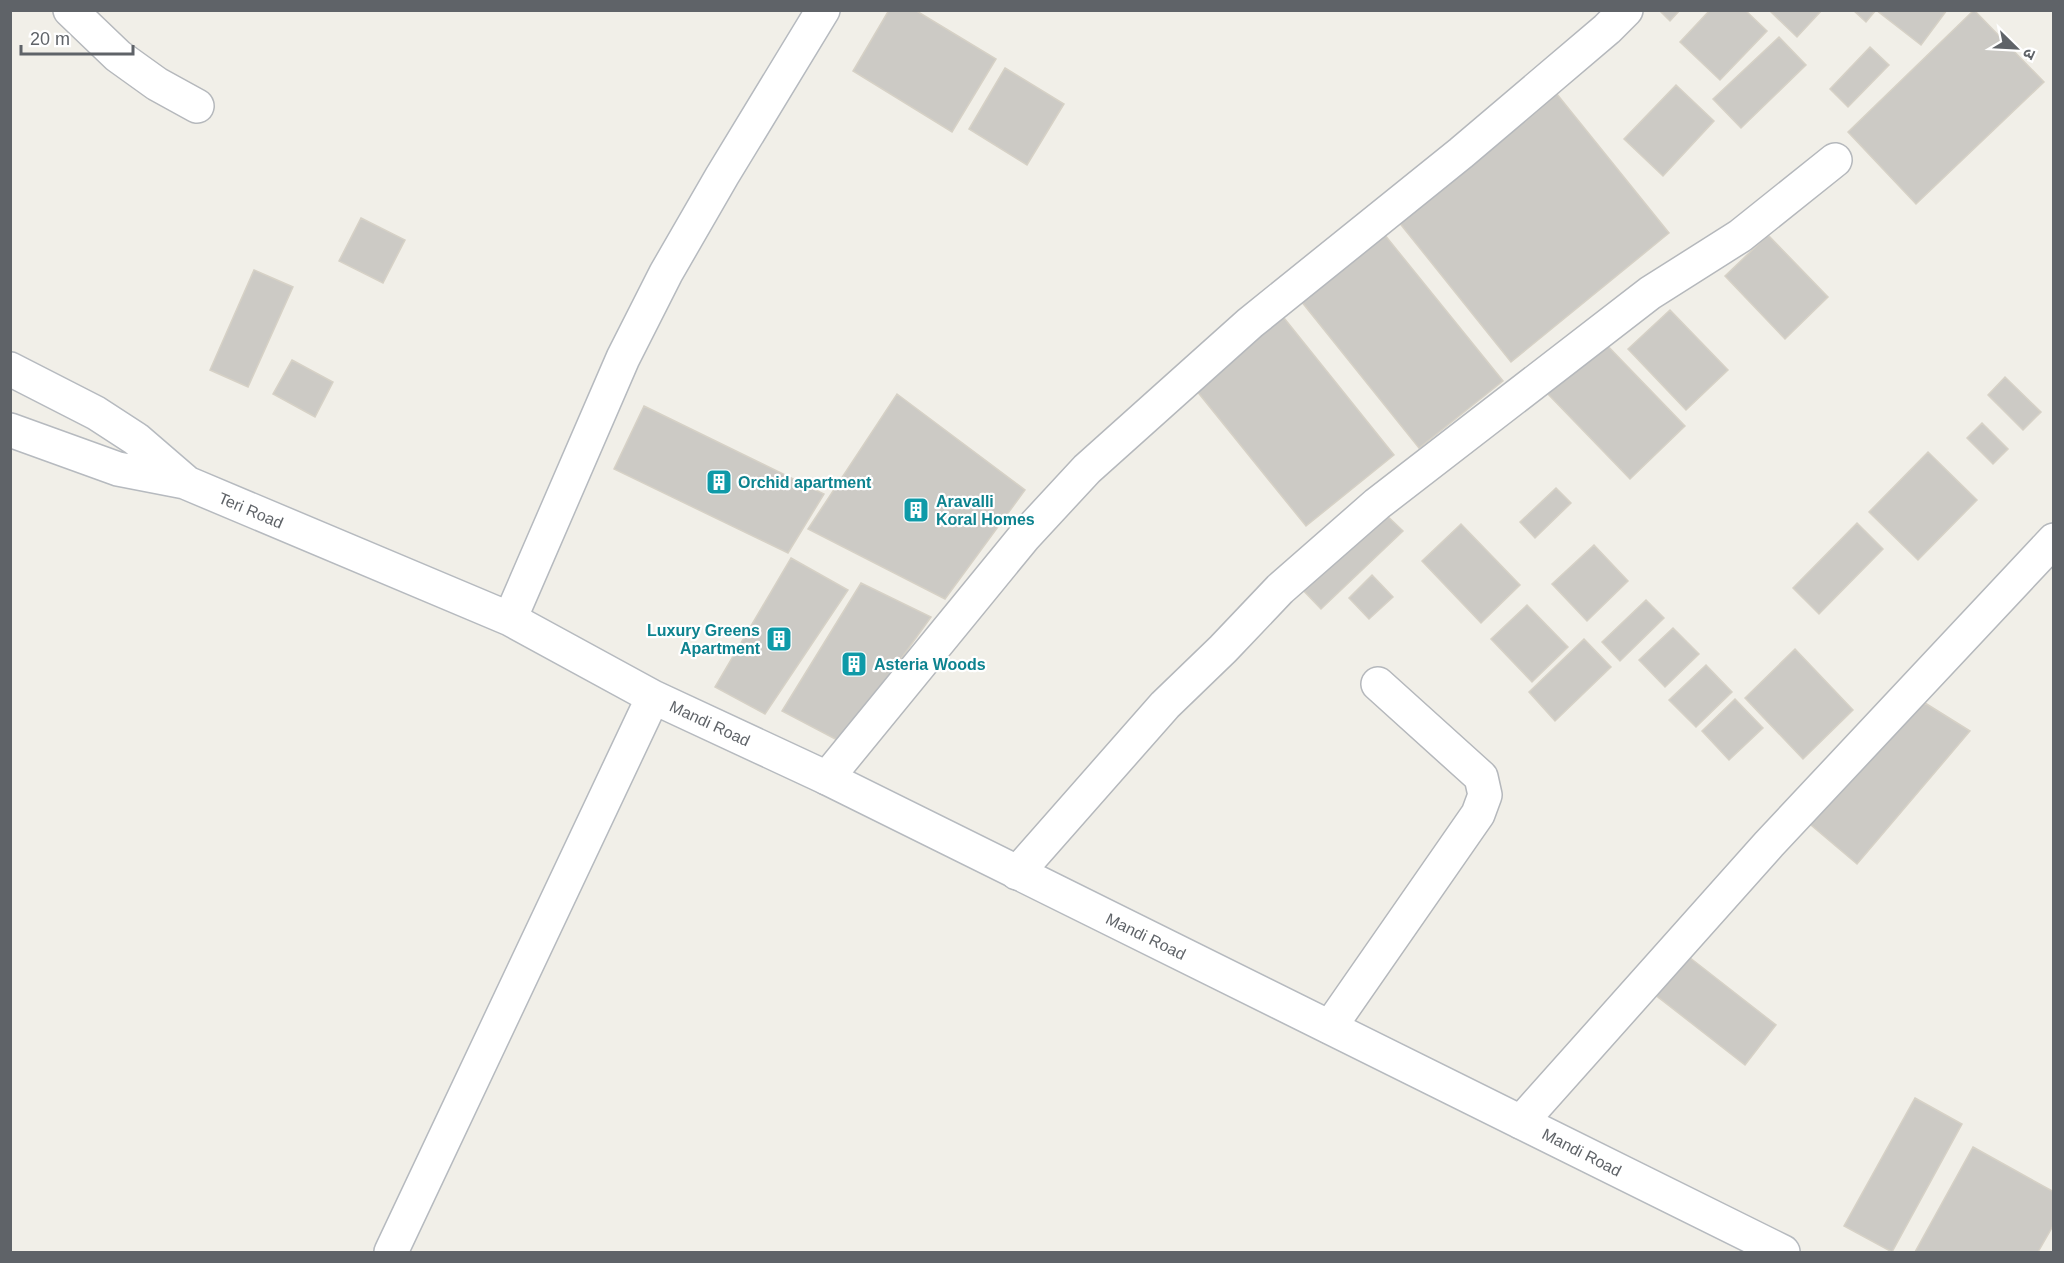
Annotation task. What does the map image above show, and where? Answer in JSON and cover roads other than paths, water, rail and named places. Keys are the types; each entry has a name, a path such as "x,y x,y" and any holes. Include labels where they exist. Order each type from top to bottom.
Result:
{"street":[{"path":"70,10 118,56 157,84 197,106"},
{"path":"510,619 623,358 666,273 823,10"},
{"path":"827,778 1024,537 1087,469 1250,323 1461,153 1607,29 1626,10"},
{"path":"1017,873 1165,705 1223,649 1280,588 1377,504 1650,293 1740,236 1835,160"},
{"name":"Teri Road","path":"10,369 96,413 136,439 187,483 510,619"},
{"path":"10,430 118,469 187,483"},
{"path":"1521,1122 1769,844 2054,540"},
{"name":"Mandi Road","path":"510,619 653,697 827,778 1783,1252"},
{"path":"1330,1027 1478,814 1485,795 1481,777 1378,684"},
{"path":"392,1252 653,697"}],"place":[{"name":"Orchid apartment","path":"719,482"},
{"name":"Aravalli Koral Homes","path":"916,510"},
{"name":"Luxury Greens Apartment","path":"779,639"},
{"name":"Asteria Woods","path":"854,664"}]}
